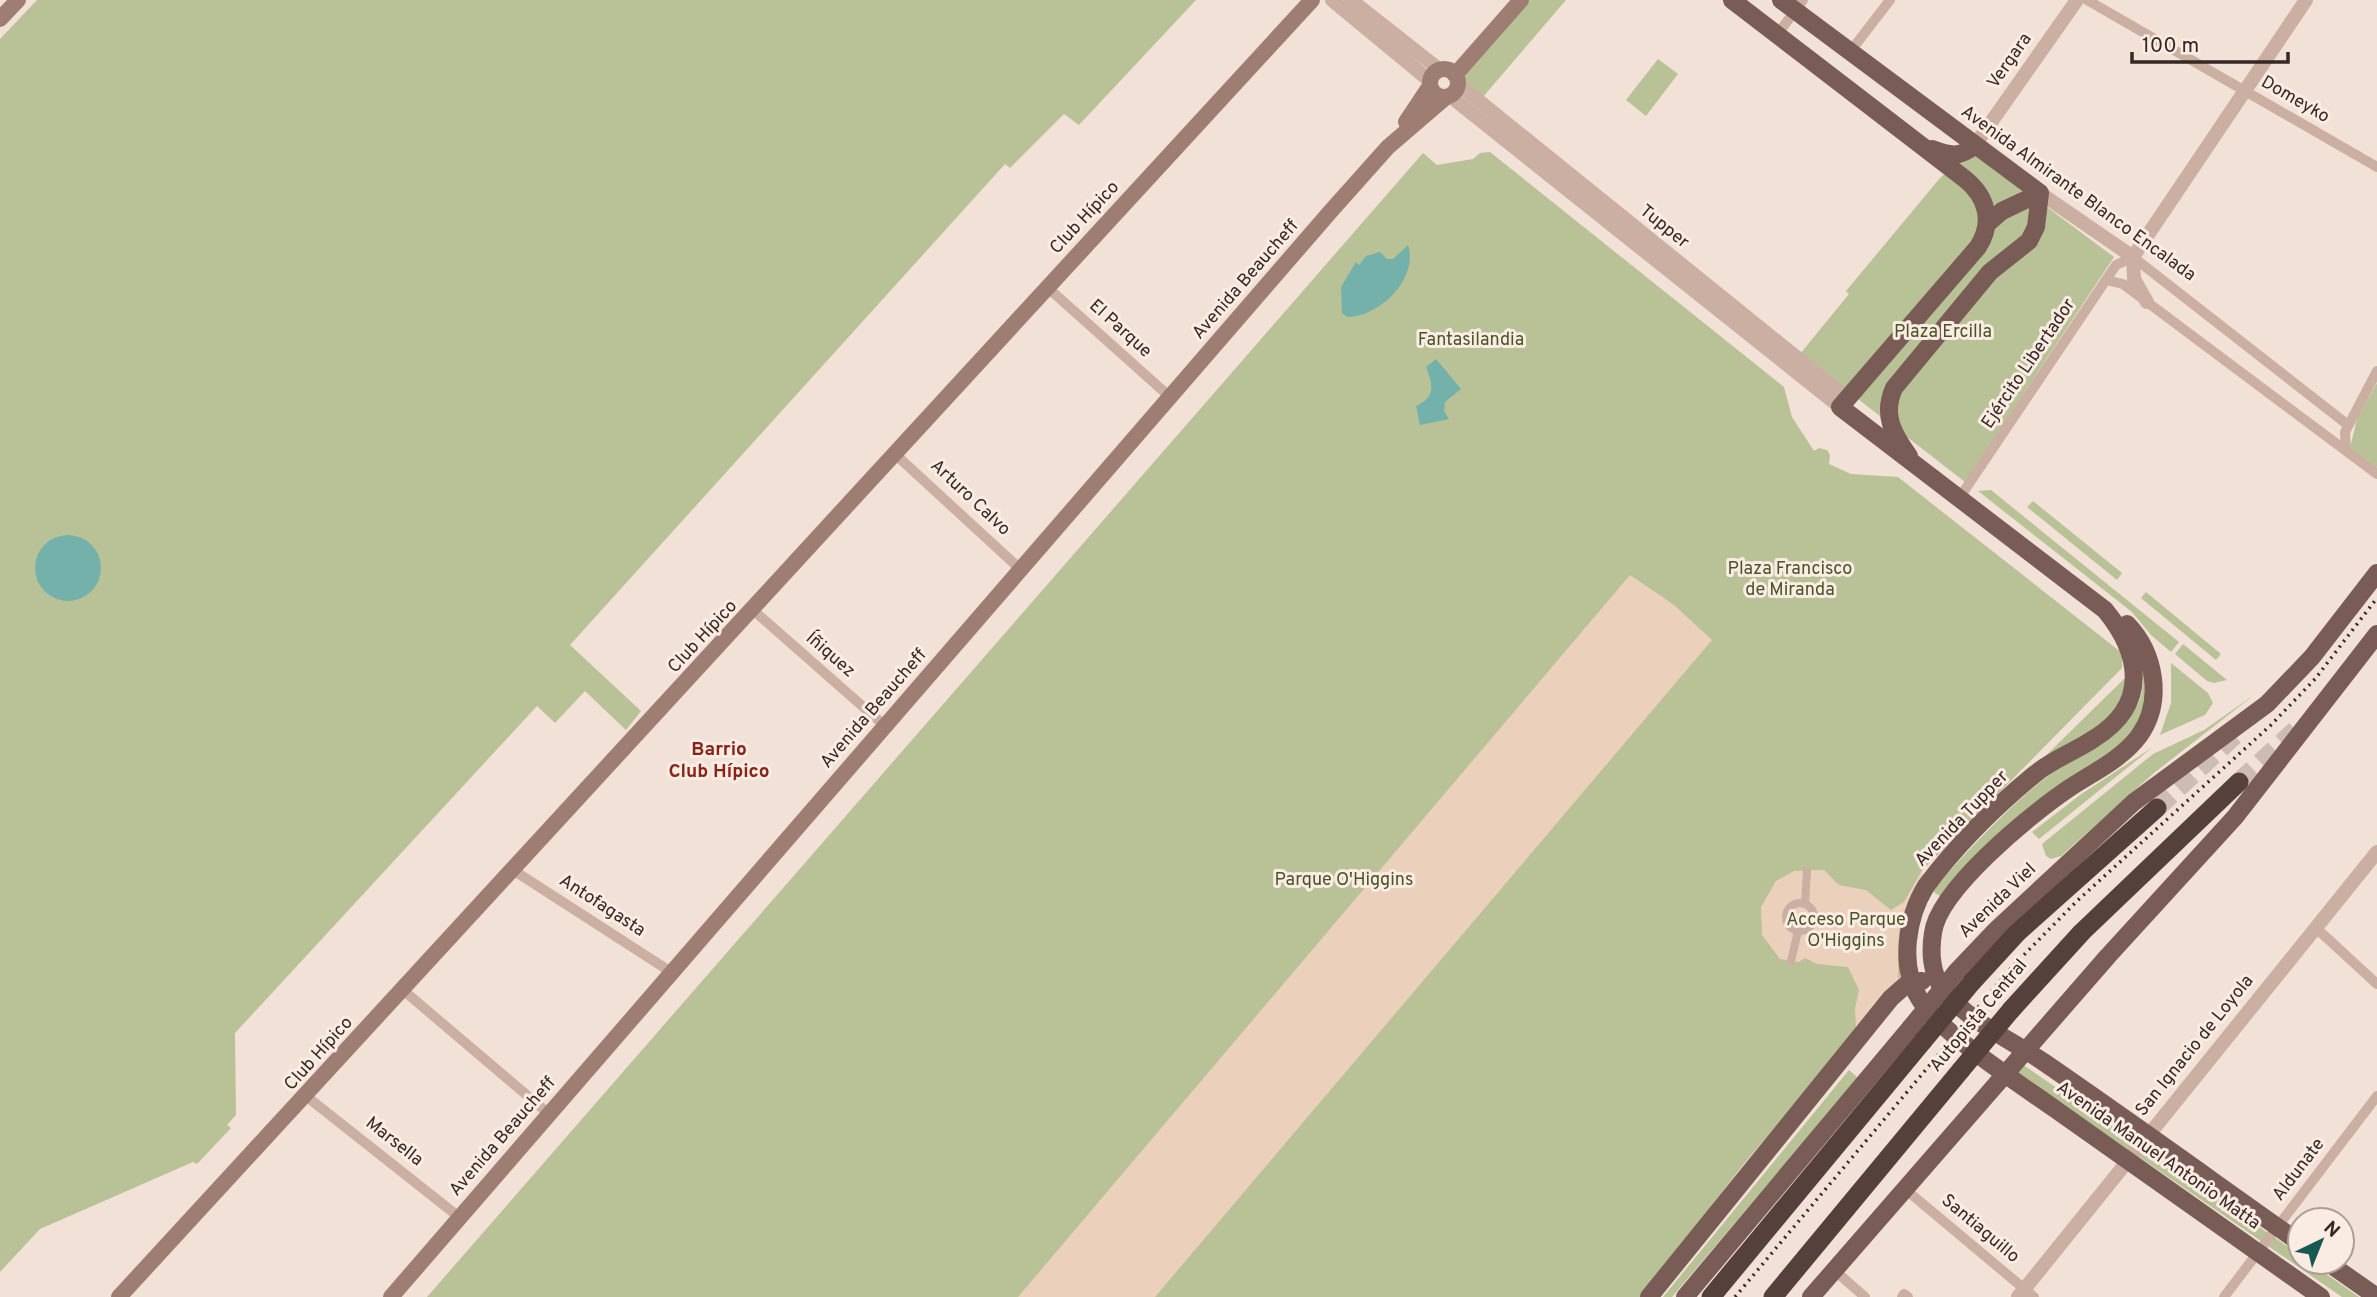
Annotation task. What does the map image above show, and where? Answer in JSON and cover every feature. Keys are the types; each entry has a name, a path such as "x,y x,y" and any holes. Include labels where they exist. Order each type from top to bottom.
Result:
{"highway":[{"name":"Autopista Central","path":"1773,1297 2011,1010 2082,932 2239,782"},
{"name":"Autopista Central","path":"1711,1297 1964,976 2017,933 2157,808"}],"main road":[{"path":"0,19 18,0"},
{"name":"Club Hípico","path":"119,1297 1312,0"},
{"name":"Avenida Beaucheff","path":"391,1297 1020,569 1388,147 1521,0"},
{"path":"1732,0 1973,186 1984,202 1987,224"},
{"name":"Avenida Almirante Blanco Encalada","path":"1793,4 1850,52 2040,192"},
{"path":"1919,145 1954,155 1966,153 1975,145"},
{"path":"1843,403 1978,247 1987,224 2002,211 2040,192"},
{"path":"1913,461 1890,425 1888,410 1891,394 1990,272 2029,241 2036,227 2040,192"},
{"name":"Avenida Tupper","path":"1843,403 1878,440 1913,461 2105,610 2125,622 2134,632 2150,663 2154,693 2146,724 2130,746 2017,829 1947,898 1936,919 1931,946 1935,973 1942,988"},
{"name":"Avenida Viel","path":"1964,976 1997,929 2134,802 2267,704 2312,657 2377,573"},
{"name":"Avenida Tupper","path":"2004,1073 1929,1011 1917,995 1909,952 1910,925 1919,898 1934,875 2037,773 2101,735 2124,711 2134,678 2133,657 2124,635 2105,610"},
{"path":"1811,1297 2004,1073 2242,809 2377,634"},
{"path":"1650,1297 1891,998 1913,982 1925,981 1942,988 1977,1019 2025,1050"},
{"path":"1685,1297 1917,1034"},
{"name":"Avenida Manuel Antonio Matta","path":"2025,1050 2286,1233"},
{"name":"Avenida Manuel Antonio Matta","path":"2004,1073 2321,1297"},
{"path":"2347,1276 2377,1297"}],"street":[{"name":"Tupper","path":"1332,0 1444,84 1843,403"},
{"name":"Tupper","path":"1350,0 1444,84"},
{"path":"1850,52 1890,0"},
{"name":"Vergara","path":"1975,145 2077,0"},
{"name":"Domeyko","path":"2087,0 2377,167"},
{"path":"2147,302 2134,279 2133,257 2306,0"},
{"path":"1777,35 1793,4"},
{"name":"Avenida Almirante Blanco Encalada","path":"2040,192 2133,257 2348,425"},
{"name":"Ejército Libertador","path":"1960,498 2106,280 2121,261 2133,257"},
{"path":"2106,280 2123,284 2377,474"},
{"name":"El Parque","path":"1047,287 1170,397"},
{"path":"2346,451 2344,440 2348,425 2377,371"},
{"path":"2271,396 2284,377"},
{"name":"Arturo Calvo","path":"895,454 1020,569"},
{"name":"Íñiquez","path":"753,610 885,726"},
{"name":"San Ignacio de Loyola","path":"2025,1294 2147,1136 2377,852"},
{"name":"Antofagasta","path":"513,870 671,972"},
{"path":"1805,904 1807,871"},
{"path":"1794,904 1805,904 1813,911 1815,918 1809,928 1798,931 1789,925 1787,914 1794,904"},
{"path":"2315,927 2377,984"},
{"path":"1791,961 1798,931"},
{"path":"403,990 549,1114"},
{"name":"Marsella","path":"306,1096 459,1217"},
{"name":"Aldunate","path":"2224,1297 2377,1097"},
{"name":"Santiaguillo","path":"1905,1189 2025,1294"},
{"path":"1834,1270 1865,1297"},
{"path":"1902,1297 1904,1294 1908,1297"}],"green space":[{"path":"37,0 1196,0 1079,125 1064,114 1010,168 1005,164 570,645 641,711 626,730 585,691 555,723 537,706 235,1033 236,1115 227,1125 231,1128 197,1164 193,1162 40,1229 0,1272 0,39"},
{"path":"1526,0 1566,0 1482,98 1465,82 1464,76"},
{"path":"1658,59 1678,74 1646,116 1626,100"},
{"name":"Plaza Ercilla","path":"1970,150 2114,257 1965,482 1800,354 1849,294 1846,291 1940,178"},
{"name":"Parque O'Higgins","path":"1490,152 1784,387 1792,417 1814,451 1819,448 1827,450 1830,455 1829,464 1851,474 1898,477 2122,653 2122,668 1921,872 1924,875 1908,902 1901,923 1900,977 1743,1165 1641,1297 427,1297 1423,153 1437,165 1473,159 1480,153"},
{"path":"2377,383 2377,468 2350,448 2357,419"},
{"path":"1991,490 2179,642 2171,652 2151,635 2132,612 1978,491"},
{"path":"2033,501 2122,573 2117,580 2027,507"},
{"path":"2146,592 2221,654 2216,660 2141,598"},
{"path":"2125,625 2142,648 2150,677 2149,700 2142,719 2131,735 2099,762 2045,798 1940,896 1932,891 2024,796 2061,766 2107,737 2125,722 2137,706 2143,685 2139,658"},
{"path":"2183,644 2227,680 2214,683 2207,681 2175,654"},
{"path":"2171,663 2208,693 2213,703 2205,715 2160,735 2171,703"},
{"path":"2127,676 2130,680 2111,718 2028,773"},
{"path":"2254,695 2154,773 2061,856 2051,859 2046,856 2042,844 2153,754 2204,730"},
{"path":"2153,747 2039,839 2032,832 2080,795"},
{"path":"2019,1062 2286,1245 2286,1258 2013,1070"},
{"path":"1849,1070 1858,1078 1672,1297 1663,1297"},
{"path":"2312,1276 2329,1276 2359,1297 2342,1297"}],"shaded area":[{"path":"1630,575 1674,605 1712,640 1155,1297 1018,1297"},
{"name":"Acceso Parque O'Higgins","path":"1824,870 1839,885 1866,890 1891,910 1904,902 1921,872 1924,875 1903,914 1899,932 1898,981 1856,1028 1855,1009 1859,990 1848,967 1817,964 1805,958 1799,962 1780,959 1762,935 1761,907 1776,881 1794,871"}],"water":[{"path":"1408,245 1408,271 1394,294 1372,311 1347,317 1342,313 1341,287 1356,262 1359,265 1366,256 1380,252 1387,259 1393,259"},
{"path":"1436,359 1461,389 1445,402 1444,411 1449,419 1420,425 1416,406 1430,394 1431,385 1426,367"},
{"path":"62,535 74,535 86,540 96,550 101,568 99,581 86,596 74,601 62,601 50,596 40,586 35,574 35,562 40,550 50,540"}],"tunnel":[{"path":"2239,782 2300,726"},
{"path":"2157,808 2236,734"}],"railway":[{"path":"1735,1297 2012,967 2077,901 2271,725 2315,679 2377,598"}],"district":[{"name":"Barrio Club Hípico","path":"719,761"}],"park label":[{"name":"Fantasilandia","path":"1471,340"},
{"name":"Plaza Francisco de Miranda","path":"1790,579"}]}
